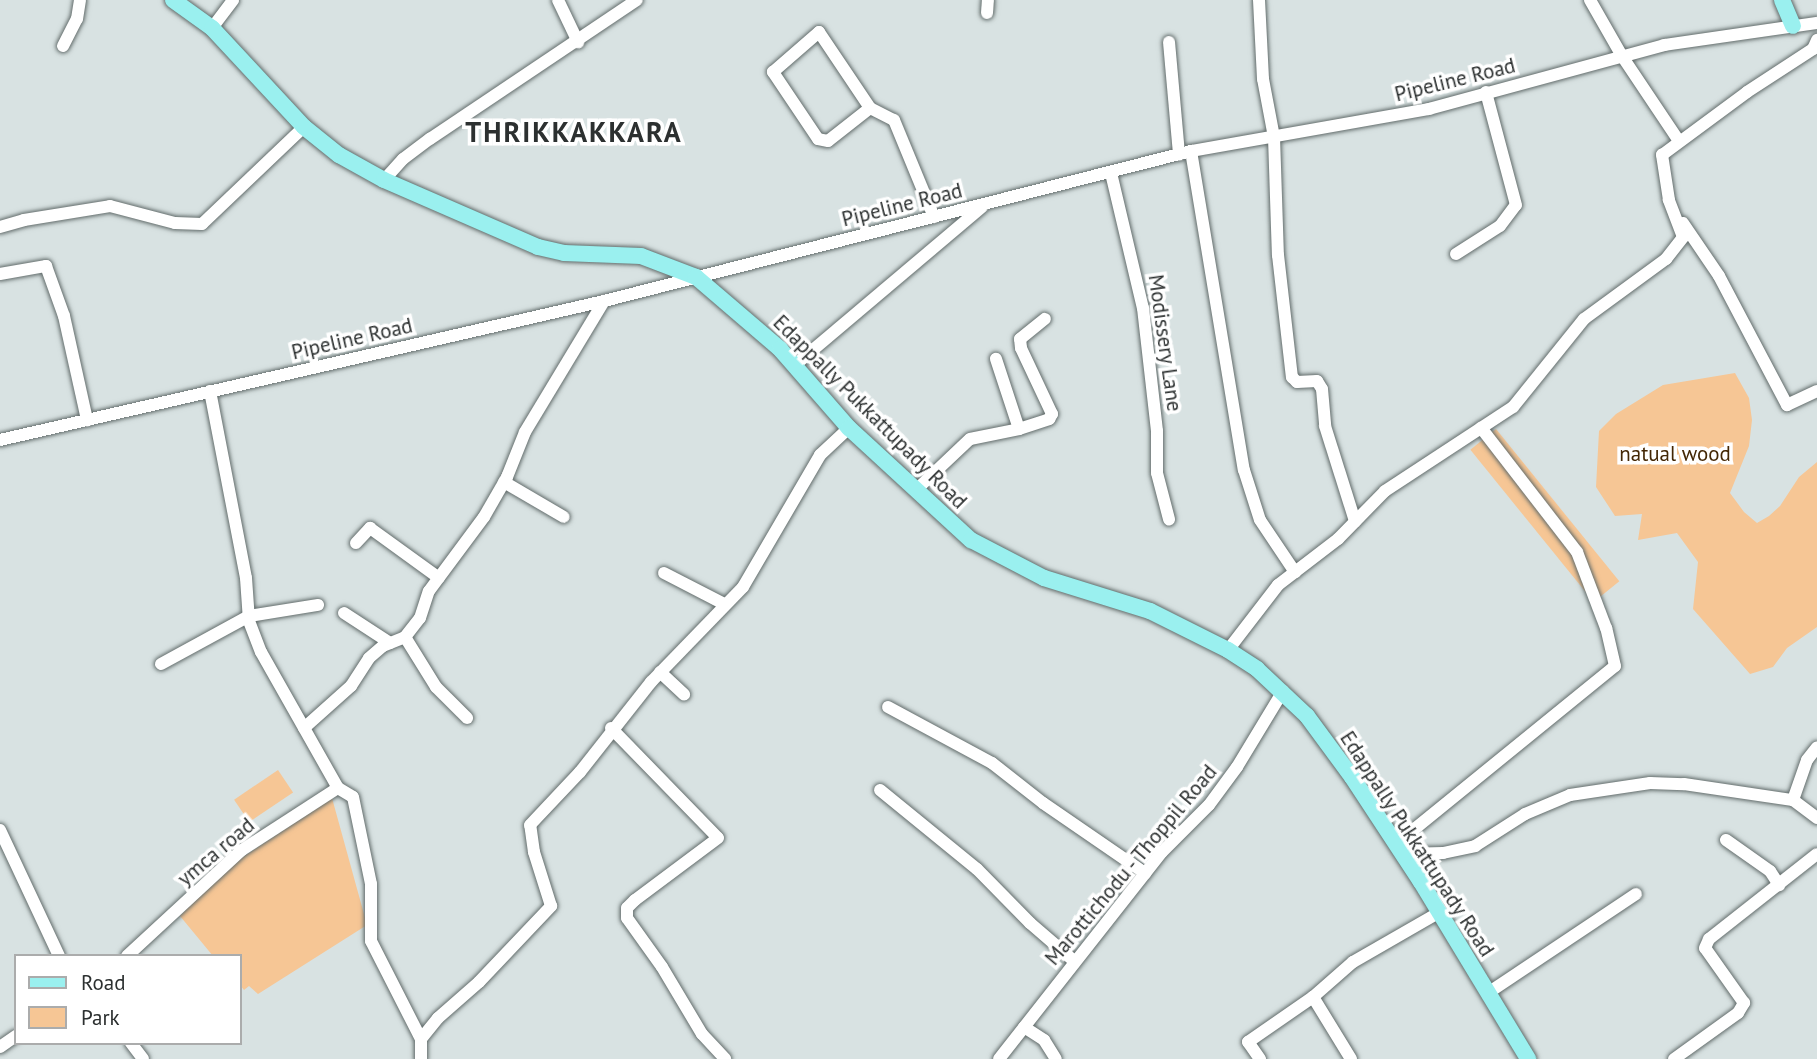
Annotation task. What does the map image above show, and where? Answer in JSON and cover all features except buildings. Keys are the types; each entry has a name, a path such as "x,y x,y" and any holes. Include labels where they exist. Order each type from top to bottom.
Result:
{"main road":[{"name":"Edappally Pukkattupady Road","path":"173,0 212,27 304,127 339,155 384,180 545,250 641,256 696,278 795,365 849,428 984,549 1044,578 1150,611 1228,650 1283,691 1328,743 1399,849 1528,1059"},
{"path":"1782,0 1793,26"}],"street":[{"path":"63,46 77,19 80,0"},
{"path":"212,27 233,0"},
{"path":"558,0 578,42"},
{"path":"384,180 403,159 430,139 637,0"},
{"path":"1259,0 1263,79 1274,137 1278,255 1292,377 1297,382 1317,381 1322,389 1325,426 1355,522"},
{"path":"1590,0 1622,56 1679,141"},
{"name":"Pipeline Road","path":"0,440 604,301 1185,153 1429,109 1664,45 1817,23"},
{"path":"870,108 828,141 818,139 773,72 819,32 870,108 894,120 934,217"},
{"path":"1168,42 1185,153 1244,470 1260,520 1295,572"},
{"path":"1228,650 1278,584 1355,522 1385,491 1513,407 1584,318 1666,259 1683,237 1671,205 1661,155 1816,49"},
{"path":"1456,254 1500,226 1516,205 1486,92"},
{"path":"0,227 24,220 110,206 175,223 202,224 304,127"},
{"name":"Modissery Lane","path":"1111,173 1143,308 1157,430 1157,473 1169,519"},
{"path":"795,365 986,203"},
{"path":"1671,205 1719,276 1787,405 1817,391"},
{"path":"0,274 46,266 64,316 87,420"},
{"path":"304,728 351,686 369,658 390,643 405,637 420,618 429,592 484,517 504,482 524,432 604,301"},
{"path":"916,490 970,439 1019,429 1049,419 1052,414 1021,348 1020,339 1045,319"},
{"path":"996,359 1019,429"},
{"path":"211,391 246,578 249,616 261,652 338,788 353,797 371,884 371,941 421,1039 421,1059"},
{"path":"421,1039 439,1018 480,982 551,906 534,852 530,825 580,772 611,728 660,672 743,587 820,455 849,428"},
{"path":"1399,849 1615,666 1606,628 1577,552 1481,428"},
{"path":"504,482 564,517"},
{"path":"356,543 370,528 439,578"},
{"path":"664,573 724,604"},
{"path":"161,664 249,616 318,605"},
{"path":"344,613 390,643"},
{"path":"405,637 436,687 467,718"},
{"path":"660,672 684,694"},
{"name":"Marottichodu - Thoppil Road","path":"999,1059 1167,846 1209,805 1237,767 1283,691"},
{"path":"888,707 992,763 1043,803 1145,873"},
{"path":"611,728 718,838 635,900 627,908 627,918 662,967 702,1034 726,1059"},
{"path":"1793,800 1807,760 1817,747"},
{"path":"1399,849 1443,853 1475,846 1525,814 1570,795 1625,786 1684,784 1793,800 1817,818"},
{"name":"ymca road","path":"129,954 242,850 338,788"},
{"path":"880,790 977,869 1030,923 1074,961"},
{"path":"0,830 58,954"},
{"path":"1726,841 1770,871 1779,885"},
{"path":"1674,1059 1738,1013 1744,1003 1717,968 1705,948 1706,944 1817,854"},
{"path":"1488,993 1636,894"},
{"path":"1260,1059 1248,1042 1313,997 1353,962 1440,912"},
{"path":"1313,997 1351,1059"},
{"path":"1024,1027 1044,1040 1056,1059"}],"green space":[{"name":"natual wood","path":"1735,373 1749,398 1752,420 1749,446 1730,493 1744,512 1757,523 1769,516 1780,506 1799,477 1817,462 1817,627 1787,648 1773,667 1750,674 1693,609 1698,562 1677,533 1638,540 1642,514 1615,516 1596,487 1599,431 1616,414 1663,385"},
{"path":"1496,429 1619,581 1594,602 1470,450"},
{"path":"278,770 293,792 249,822 234,800"},
{"path":"332,798 367,925 258,994 249,986 244,990 242,954 211,954 180,916 228,867"}],"district":[{"name":"THRIKKAKKARA","path":"574,132"}]}
